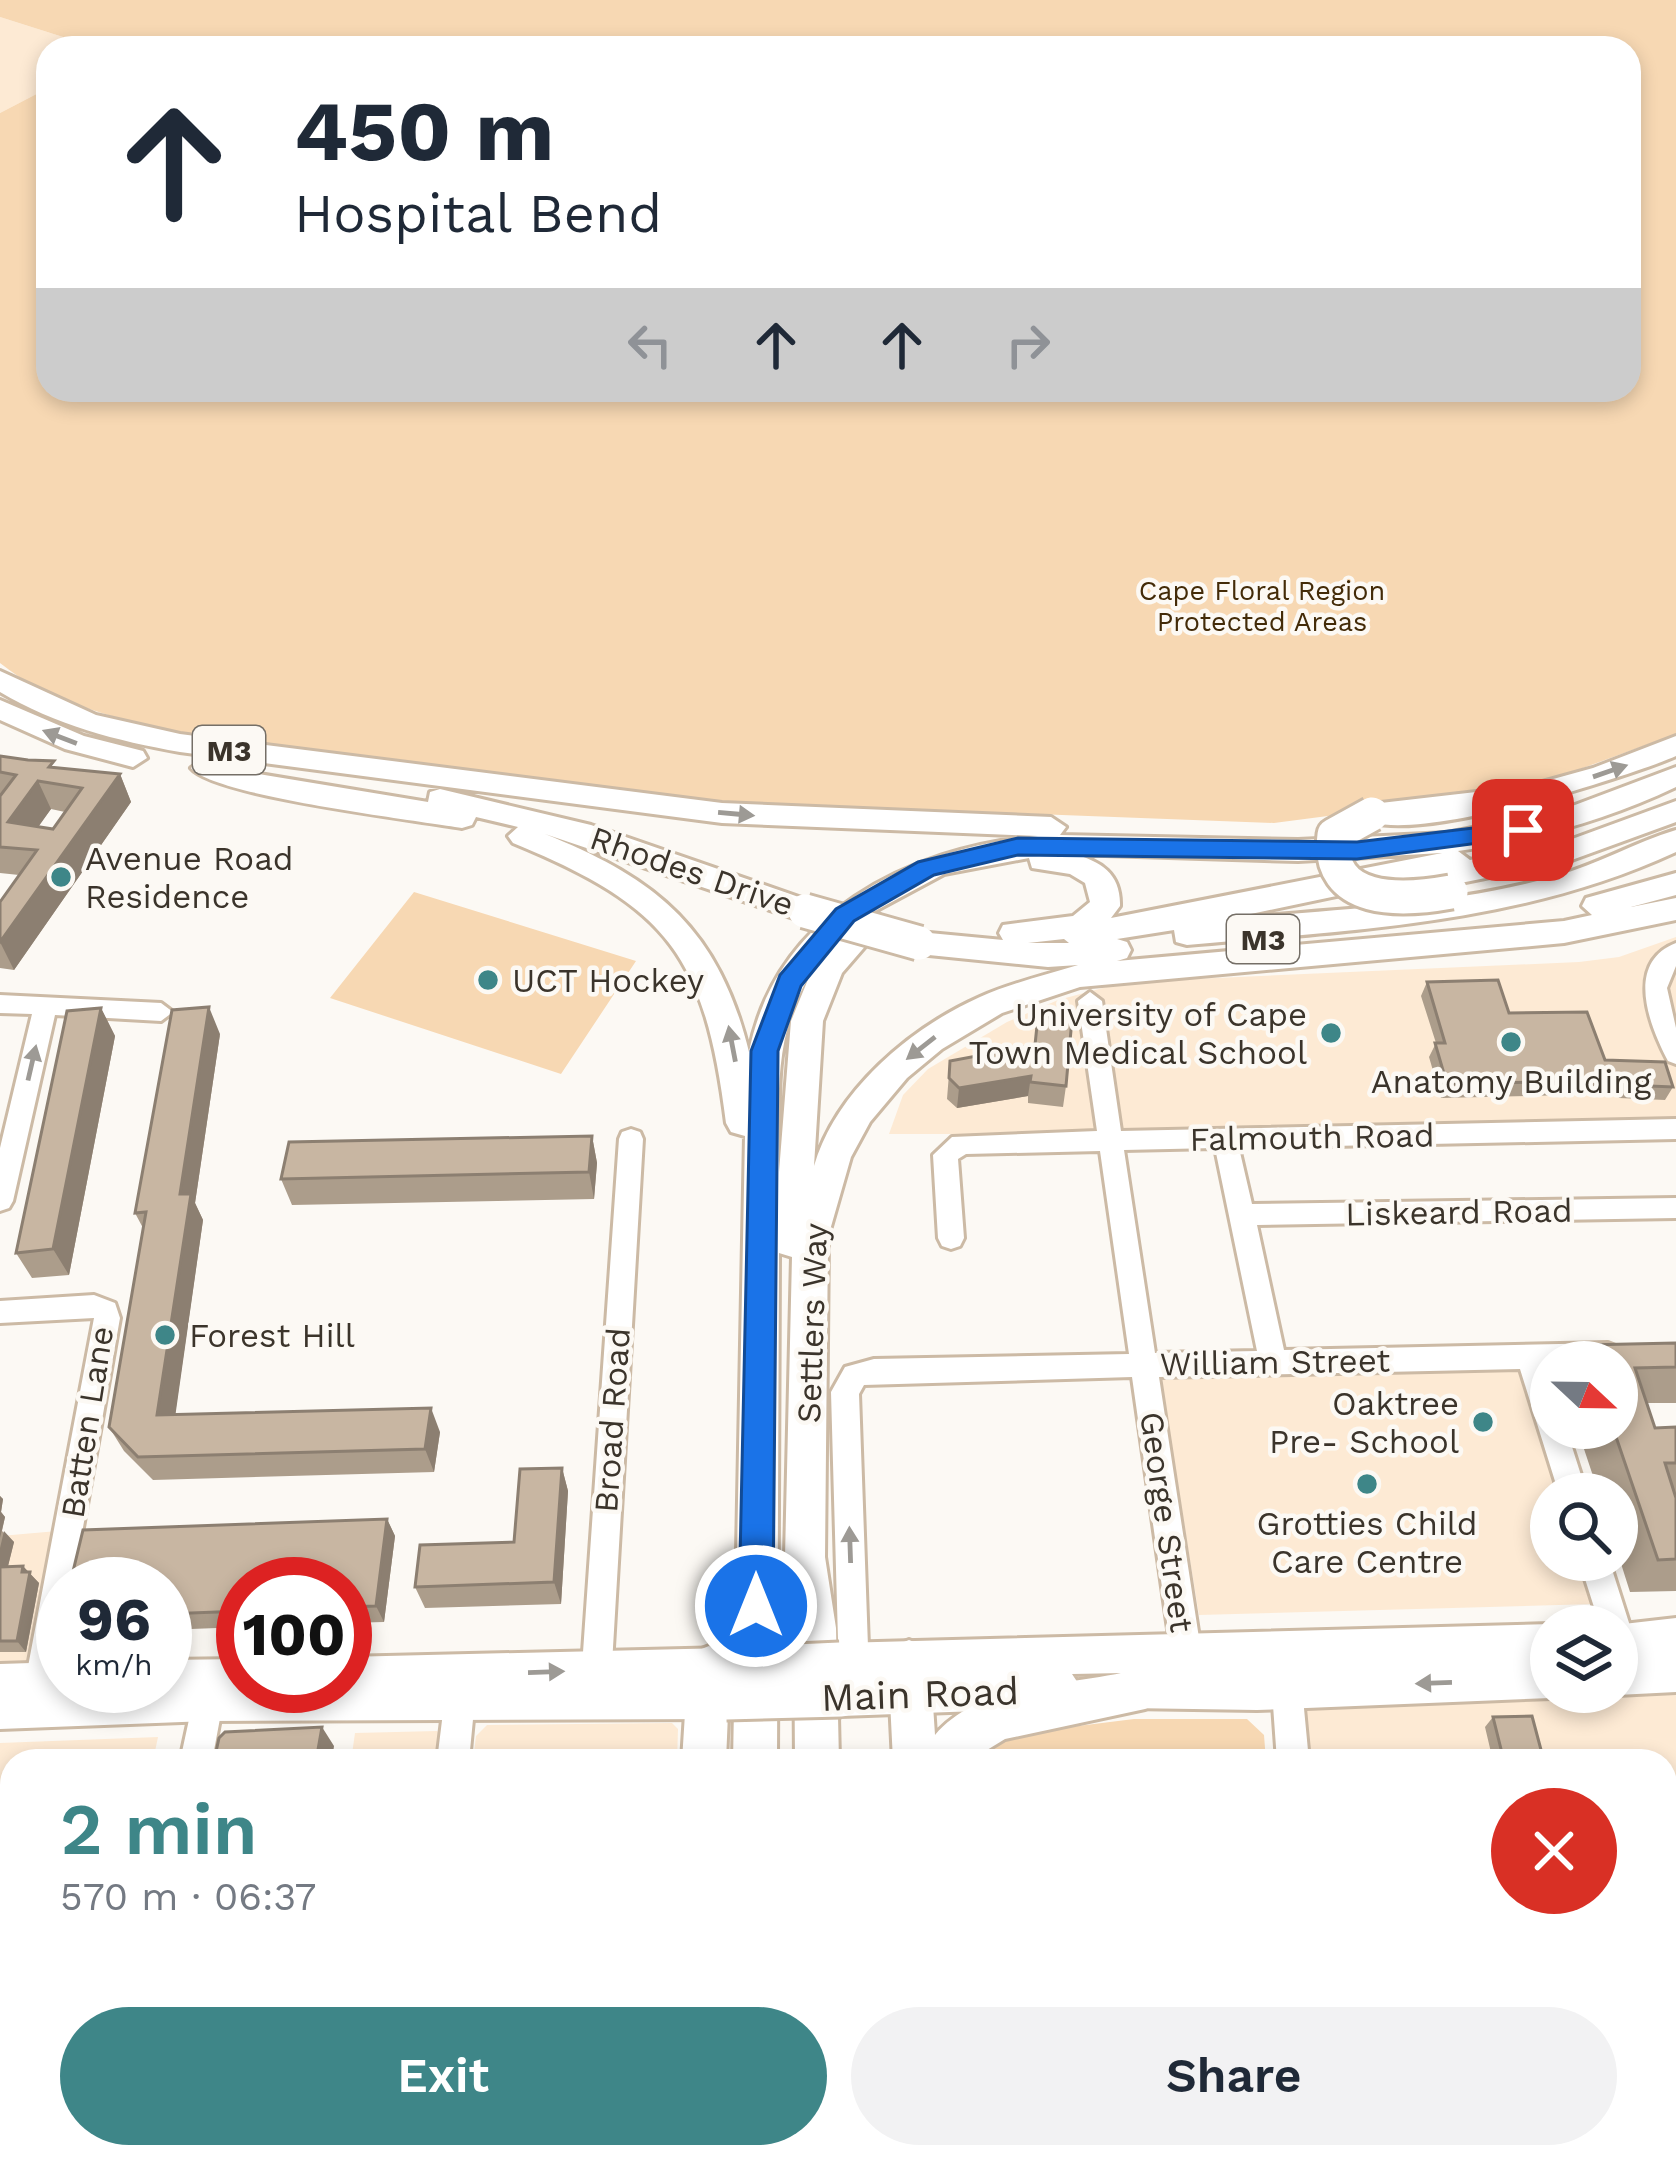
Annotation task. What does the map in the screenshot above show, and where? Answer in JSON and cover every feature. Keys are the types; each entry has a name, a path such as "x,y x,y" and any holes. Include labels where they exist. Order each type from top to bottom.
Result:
{"highway":[{"name":"Rhodes Drive","path":"0,680 76,718 132,736 441,779 757,816 1163,832 1231,848"},
{"name":"Rhodes Drive","path":"0,710 88,747 507,812 814,904 927,934 1006,942 1048,956 1528,917 1598,906 1676,884"},
{"path":"1676,746 1527,797 1466,809 1372,814 1334,835 1329,851 1336,871 1353,886 1376,896 1407,899 1606,854 1676,816"},
{"path":"206,768 236,780 484,822 576,856 660,908 695,947 724,1009 739,1082 745,1145 761,1200"},
{"path":"1231,848 1357,850 1484,838 1579,815 1676,776"},
{"path":"441,779 580,812 814,904"},
{"path":"1006,942 1091,933 1546,842 1676,797"},
{"path":"1258,899 1476,871 1569,850 1676,816"},
{"path":"1006,942 1490,903 1592,877 1676,840"},
{"name":"Settlers Way","path":"755,1749 762,1090 768,1034 798,968 845,915 908,876 997,850 1067,844 1231,848"},
{"path":"805,1502 791,1401 791,1242 804,1037 812,1004 829,967 857,933 895,905 939,884 987,868 1056,861 1082,866 1104,886 1105,906 1088,922 1006,942"},
{"name":"Settlers Way","path":"818,1749 815,1628 806,1557 808,1265 816,1205 834,1155 858,1113 895,1070 931,1040 991,1005 1078,976 1564,932 1676,909"},
{"path":"910,1677 914,1749"},
{"path":"706,1749 717,1683"},
{"path":"953,1749 969,1733 1010,1716 1123,1697 1145,1688"}],"main road":[{"path":"1638,1644 1676,1636"},
{"name":"Main Road","path":"1285,1670 1530,1644"},
{"path":"1638,1656 1676,1673"},
{"name":"Main Road","path":"1098,1672 1145,1688 1189,1670"},
{"name":"Main Road","path":"372,1687 1189,1670 1530,1678"},
{"name":"Main Road","path":"372,1679 461,1688"},
{"name":"Main Road","path":"0,1683 35,1695"}],"street":[{"path":"1676,951 1661,965 1653,982 1657,1010 1676,1055"},
{"name":"George Street","path":"1090,1001 1189,1670"},
{"path":"0,1004 161,1012"},
{"path":"0,1201 4,1167 45,1007"},
{"name":"Falmouth Road","path":"951,1238 945,1162 949,1149 961,1144 1676,1130"},
{"name":"Broad Road","path":"596,1686 632,1138"},
{"path":"1225,1138 1273,1361"},
{"name":"Liskeard Road","path":"1242,1215 1676,1208"},
{"name":"Batten Lane","path":"0,1312 94,1306 101,1307 107,1318 35,1695"},
{"name":"William Street","path":"848,1679 845,1392 855,1376 874,1371 1529,1356"},
{"path":"1285,1670 1292,1749"},
{"path":"454,1749 461,1688"},
{"path":"200,1749 216,1701"}],"shaded area":[{"path":"0,17 60,36 36,36 36,94 0,113"},
{"name":"University of Cape Town Medical School","path":"1676,937 1676,1117 1122,1134 889,1134 903,1095 928,1069 1007,1022 1058,1000 1125,982 1579,962 1619,957"},
{"name":"Grotties Child Care Centre","path":"1525,1370 1530,1387 1530,1449 1548,1449 1555,1473 1530,1473 1530,1581 1587,1581 1594,1604 1199,1615 1160,1378"},
{"path":"69,1530 64,1557 36,1557 35,1708 0,1710 0,1536"},
{"path":"1676,1673 1676,1749 1292,1749 1287,1689 1530,1691 1530,1713 1638,1713 1638,1685"},
{"path":"672,1723 678,1729 677,1749 474,1749 476,1736 487,1725"},
{"path":"437,1731 445,1739 444,1749 353,1749 355,1733"},
{"path":"158,1737 156,1749 0,1749 0,1743"}],"green space":[{"name":"Cape Floral Region Protected Areas","path":"0,0 1676,0 1676,734 1520,791 1274,823 694,801 164,730 58,697 0,663 0,113 36,94 36,402 1641,402 1641,36 60,36 0,17"},
{"path":"414,892 636,961 561,1074 330,998"},
{"path":"1134,1719 1247,1719 1264,1735 1265,1749 976,1749 991,1737"}],"building":[{"path":"0,756 54,761 49,767 120,774 0,942 0,902 37,850 0,847 0,796 16,775 0,772","holes":["38,781 82,788 53,829 8,822"]},
{"name":"Anatomy Building","path":"1498,980 1509,1013 1587,1012 1605,1060 1665,1062 1673,1087 1626,1085 1625,1080 1447,1084 1435,1043 1445,1043 1427,982"},
{"path":"209,1007 180,1194 191,1194 157,1415 431,1408 425,1449 138,1457 109,1427 146,1212 135,1213 172,1010"},
{"path":"101,1008 53,1249 16,1253 67,1011"},
{"path":"1038,1016 1072,1019 1066,1086 1030,1082 1031,1076 959,1088 949,1078 950,1061 1035,1045"},
{"path":"592,1136 589,1172 281,1179 289,1142"},
{"path":"1676,1343 1676,1367 1638,1368 1638,1344"},
{"path":"1638,1377 1655,1428 1676,1427 1676,1463 1665,1463 1676,1498 1676,1559 1658,1560 1638,1501 1638,1473 1628,1473 1620,1449 1638,1449"},
{"path":"562,1468 554,1582 415,1587 420,1545 514,1542 520,1469"},
{"path":"387,1519 376,1606 372,1606 372,1557 216,1557 216,1612 192,1613 192,1557 76,1557 83,1530"},
{"path":"23,1566 22,1572 30,1572 17,1641 0,1641 0,1567"},
{"path":"1532,1716 1541,1749 1501,1749 1493,1717"},
{"path":"322,1727 318,1749 217,1749 225,1732"}],"place":[{"name":"Avenue Road Residence","path":"61,877"},
{"name":"UCT Hockey","path":"488,980"},
{"name":"University of Cape Town Medical School","path":"1331,1033"},
{"name":"Anatomy Building","path":"1511,1042"},
{"name":"Forest Hill","path":"165,1335"},
{"name":"Oaktree Pre- School","path":"1483,1422"},
{"name":"Grotties Child Care Centre","path":"1367,1484"}],"route":[{"path":"756,1606 764,1051 789,982 845,915 927,868 1018,847 1357,850 1523,830"}]}
